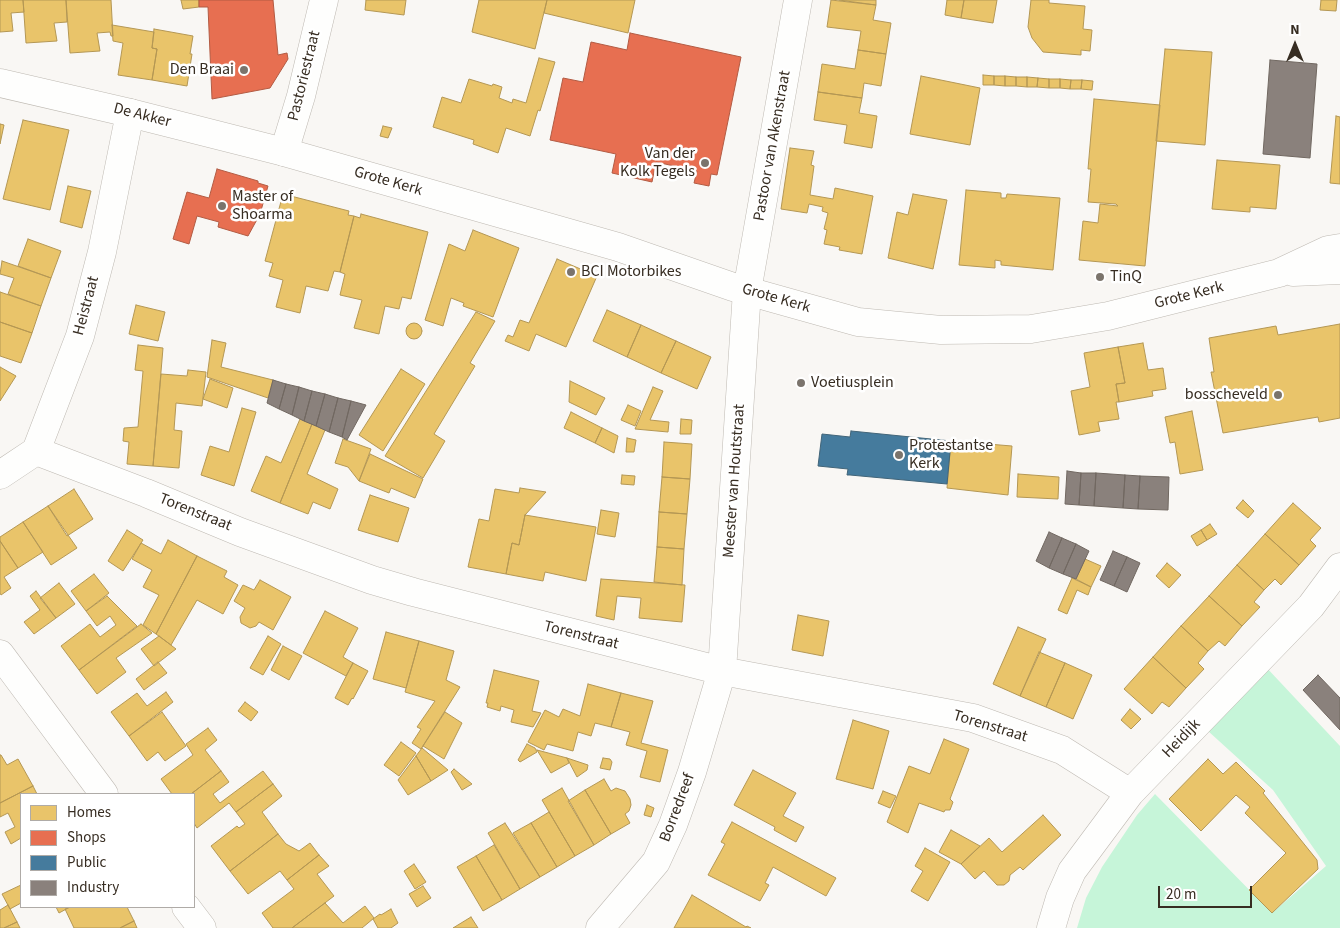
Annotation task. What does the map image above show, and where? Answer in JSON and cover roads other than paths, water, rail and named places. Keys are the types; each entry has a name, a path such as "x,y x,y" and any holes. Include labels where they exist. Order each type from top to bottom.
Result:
{"street":[{"name":"Pastoriestraat","path":"284,152 301,96 324,0"},
{"name":"Pastoor van Akenstraat","path":"747,292 798,0"},
{"name":"De Akker","path":"0,83 130,113 284,152"},
{"name":"Heistraat","path":"36,451 80,336 102,252 130,113"},
{"name":"Grote Kerk","path":"284,152 618,247 747,292 858,322 940,330 1031,329 1108,316 1279,273 1328,250 1340,248"},
{"name":"Grote Kerk","path":"1279,273 1340,270"},
{"name":"Meester van Houtstraat","path":"722,671 747,292"},
{"path":"0,475 36,451"},
{"name":"Torenstraat","path":"36,451 240,532 372,580 526,622 722,671 973,718 1062,750 1130,793"},
{"name":"Heidijk","path":"1051,928 1060,898 1072,871 1130,793 1311,606 1340,567"},
{"path":"0,654 103,793"},
{"name":"Borredreef","path":"600,928 656,862 673,825 692,772 722,671"},
{"path":"187,908 202,928"}],"place":[{"name":"Den Braai","path":"244,70"},
{"name":"Van der Kolk Tegels","path":"705,163"},
{"name":"Master of Shoarma","path":"222,206"},
{"name":"BCI Motorbikes","path":"571,272"},
{"name":"TinQ","path":"1100,277"},
{"name":"Voetiusplein","path":"801,383"},
{"name":"bosscheveld","path":"1278,395"},
{"name":"Protestantse Kerk","path":"899,455"}]}
